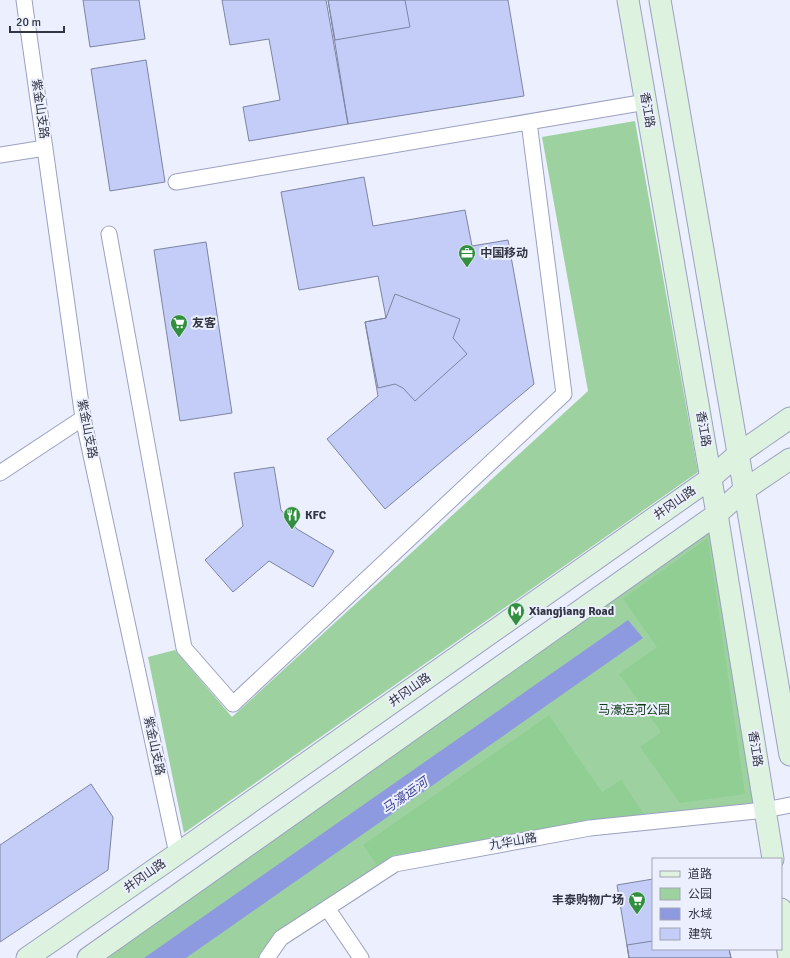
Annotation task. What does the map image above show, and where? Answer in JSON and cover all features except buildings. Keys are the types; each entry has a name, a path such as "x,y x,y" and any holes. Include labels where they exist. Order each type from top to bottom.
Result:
{"main road":[{"name":"香江路","path":"628,0 711,478 773,858"},
{"path":"660,0 790,755"},
{"name":"井冈山路","path":"27,958 711,478 738,454 790,418"},
{"path":"88,958 717,514 744,490 790,458"},
{"path":"782,915 789,958"}],"street":[{"name":"紫金山支路","path":"24,0 83,418 177,854"},
{"path":"176,182 646,102"},
{"path":"109,234 184,648 233,704 564,394 529,122"},
{"path":"0,155 45,148"},
{"path":"0,473 83,418"},
{"name":"九华山路","path":"267,958 281,938 395,864 590,828 765,810 790,805"},
{"path":"327,908 361,958"}],"green space":[{"path":"635,121 698,472 184,833 148,657 175,650 232,717 588,391 542,137"},
{"name":"马濠运河公园","path":"717,514 765,810 395,864 281,938 267,958 86,958"},
{"path":"708,538 745,794 680,803 640,747 661,732 619,674 657,647 623,599"},
{"path":"549,715 602,792 621,780 644,814 393,855 377,865 363,845"}],"water":[{"name":"马濠运河","path":"628,620 643,638 186,958 144,958"}],"place":[{"name":"中国移动","path":"467,268"},
{"name":"友客","path":"179,338"},
{"name":"KFC","path":"292,530"},
{"name":"Xiangjiang Road","path":"516,626"},
{"name":"丰泰购物广场","path":"637,915"}]}
